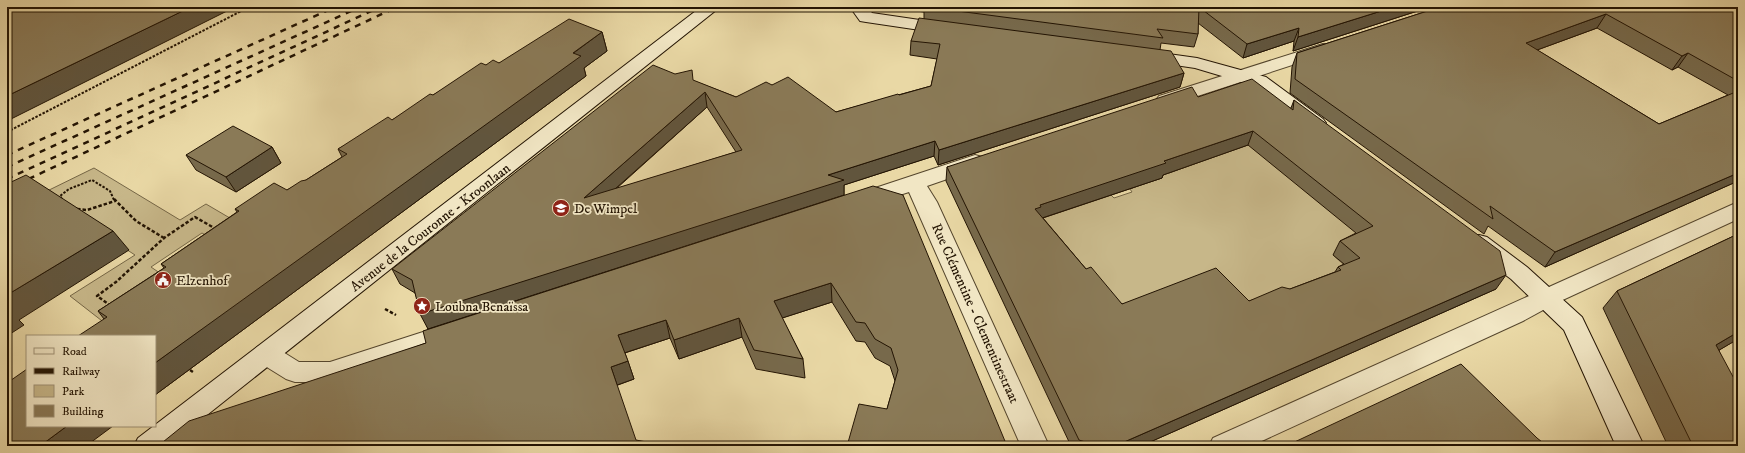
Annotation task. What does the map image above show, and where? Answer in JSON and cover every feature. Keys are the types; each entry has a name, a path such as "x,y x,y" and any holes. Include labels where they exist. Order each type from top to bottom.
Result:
{"street":[{"name":"Avenue de la Couronne - Kroonlaan","path":"148,446 712,7"},
{"path":"858,7 866,17 965,32"},
{"path":"1148,106 1339,44"},
{"path":"1127,54 1197,63 1259,81 1334,136"},
{"path":"844,206 996,156"},
{"name":"Rue Clémentine - Clementinestraat","path":"914,182 926,202 1035,446"},
{"path":"1222,446 1508,317 1738,210"},
{"path":"1462,231 1519,273 1574,324 1630,446"},
{"path":"266,354 295,372 330,372 474,326"}],"path":[{"path":"7,132 249,7"},
{"path":"64,202 60,196 69,189 92,180 110,191 115,201 136,221 164,238"},
{"path":"75,209 87,210 115,201"},
{"path":"114,308 97,296 116,282 164,238 195,217 222,232"},
{"path":"386,309 396,315"}],"green space":[{"path":"1235,129 1380,239 1334,256 1361,280 1351,300 1101,325 1028,225 1055,207 1060,212 1109,193 1114,198 1132,192 1130,189 1140,185 1138,171 1149,182 1162,178 1165,169 1169,173 1202,161"},
{"path":"94,168 180,220 206,204 252,231 227,248 202,233 151,267 167,278 115,331 70,296 135,255 41,194"}],"building":[{"path":"7,7 191,7 7,96"},
{"path":"927,7 1199,7 1198,34 1157,29 1163,38"},
{"path":"1199,7 1394,7 1298,37 1299,28 1247,44"},
{"path":"1440,7 1738,7 1738,81 1688,53 1682,56 1606,14 1526,43 1659,124 1738,91 1738,173 1555,252 1490,206 1493,219 1295,79 1297,53"},
{"path":"919,18 1171,51 1184,73 939,150 935,141 828,175 844,180 420,314 412,280 392,269 653,65 675,74 692,70 693,80 736,97 766,82 772,85 788,77 836,112 931,86 940,44 911,41","holes":["705,92 742,150 584,198"]},
{"path":"569,19 602,32 573,53 581,56 156,362 156,335 80,335 107,317 98,311 166,267 161,264 239,211 235,209 274,183 287,190 301,181 306,180 347,154 338,149 388,117 392,120 430,94 433,95 481,63 486,65 493,60 499,63"},
{"path":"1252,79 1293,110 1294,100 1500,251 1506,275 1115,446 1098,446 1079,440 947,167 1192,87 1198,97","holes":["1253,131 1373,226 1340,241 1360,258 1338,267 1341,270 1290,289 1282,287 1249,301 1216,268 1122,304 1091,267 1086,269 1035,209 1041,207 1040,205 1166,163 1164,161"]},
{"path":"233,126 272,147 226,177 186,155"},
{"path":"26,175 113,231 7,295 7,184"},
{"path":"873,186 903,195 1007,446 847,446 859,404 887,409 898,370 891,348 875,339 865,323 856,322 831,283 774,301 803,359 754,350 739,318 674,340 666,320 618,335 628,361 611,367 636,440 668,446 158,446 189,421 426,343 423,331"},
{"path":"1738,234 1738,332 1716,345 1738,386 1738,446 1693,446 1617,291"},
{"path":"1461,364 1547,446 1286,446"},
{"path":"26,370 26,427 66,427 40,446 7,446 7,383"}],"railway":[{"path":"7,155 335,7"},
{"path":"7,167 360,7"},
{"path":"7,179 380,7"},
{"path":"7,189 397,7"}],"place":[{"name":"De Wimpel","path":"561,208"},
{"name":"Elzenhof","path":"163,280"},
{"name":"Loubna Benaïssa","path":"422,306"}]}
